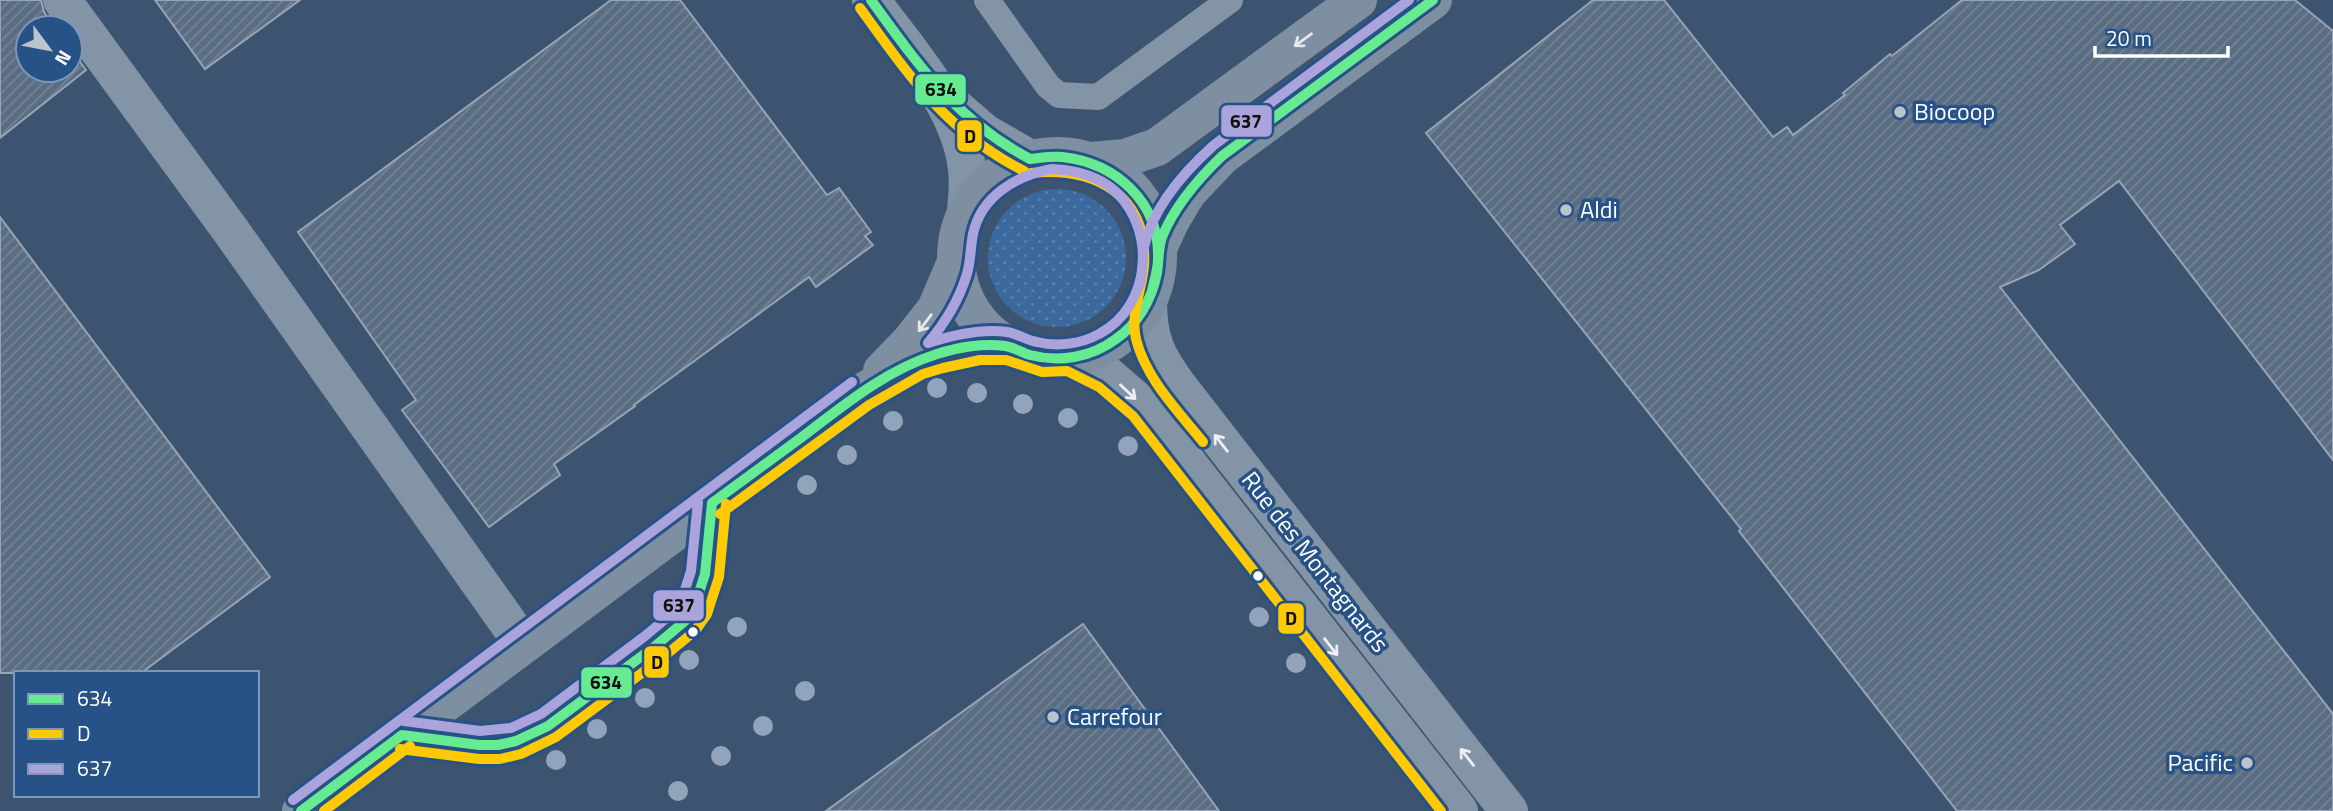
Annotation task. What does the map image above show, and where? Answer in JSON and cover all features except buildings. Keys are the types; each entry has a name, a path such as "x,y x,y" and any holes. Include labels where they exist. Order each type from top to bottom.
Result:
{"street":[{"path":"62,0 223,220 523,644"},
{"path":"871,0 937,90 985,133 1030,159"},
{"path":"1091,161 1125,158 1157,147 1358,0"},
{"path":"1158,248 1187,193 1222,156 1433,0"},
{"path":"937,90 963,149 967,169 966,212"},
{"path":"1067,155 1091,161 1114,173 1141,200 1153,223 1158,248 1157,276 1148,301 1135,322 1116,339 1094,351 1070,357 1044,358 1008,346 987,331 971,311 960,288 956,262 958,237 966,212 979,192 997,175 1030,159 1067,155"},
{"path":"861,393 910,342 936,309 956,262"},
{"name":"Rue des Montagnards","path":"1148,301 1154,349 1178,386 1509,811"},
{"path":"301,811 861,393 908,366 939,354 979,346 1008,346"},
{"name":"Rue des Montagnards","path":"1070,357 1107,375 1143,406 1459,811"}],"lane":[{"path":"987,0 1048,86 1059,95 1098,97 1230,0"},
{"path":"402,735 479,744 498,745 516,741 548,726 654,648 685,621 698,600 705,574 712,503"}],"shaded area":[{"path":"1057,189 1083,194 1106,209 1121,232 1126,258 1121,284 1106,307 1083,322 1057,327 1031,322 1008,307 993,284 988,258 993,232 1008,209 1031,194"}],"transit line":[{"name":"634","path":"871,0 941,90 981,127 1030,159"},
{"name":"637","path":"1140,284 1148,232 1162,204 1192,166 1214,145 1409,0"},
{"name":"634","path":"712,503 850,401 883,379 918,361 954,349 988,345 1008,347 1041,357 1075,357 1097,350 1116,339 1131,326 1148,301 1167,225 1180,203 1204,174 1222,156 1433,0"},
{"name":"D","path":"860,8 895,57 951,120 997,156 1024,171"},
{"name":"634","path":"1030,159 1058,157 1082,161 1117,177 1131,189 1152,220 1157,239 1158,263 1152,291"},
{"name":"637","path":"1052,169 1078,172 1102,182 1116,192 1129,208 1138,227 1142,247 1138,287 1129,306 1116,322 1099,334 1077,342 1045,344 1007,332 987,331 928,343 950,312 963,286 969,266 973,234 984,209 992,198 1014,182 1052,169"},
{"name":"D","path":"1031,173 1054,172 1096,181 1113,190 1127,203 1137,220 1143,241 1143,275 1134,320 1136,339 1155,381 1203,442"},
{"name":"D","path":"720,514 869,405 923,374 980,360 1006,360 1042,372 1067,371 1099,387 1133,416 1441,811"},
{"name":"637","path":"293,800 852,382"},
{"name":"637","path":"404,721 480,731 511,728 541,714 675,611 681,602 691,571 698,502"},
{"name":"634","path":"402,735 479,745 516,741 548,726 654,647 685,621 694,608 705,574 712,503"},
{"name":"D","path":"400,749 479,759 500,759 521,754 556,737 662,658 695,631 707,614 719,577 726,504"},
{"name":"634","path":"301,811 402,735"},
{"name":"D","path":"324,811 410,746"}],"place":[{"name":"Biocoop","path":"1900,112"},
{"name":"Aldi","path":"1566,210"},
{"name":"Carrefour","path":"1053,717"},
{"name":"Pacific","path":"2247,763"}]}
